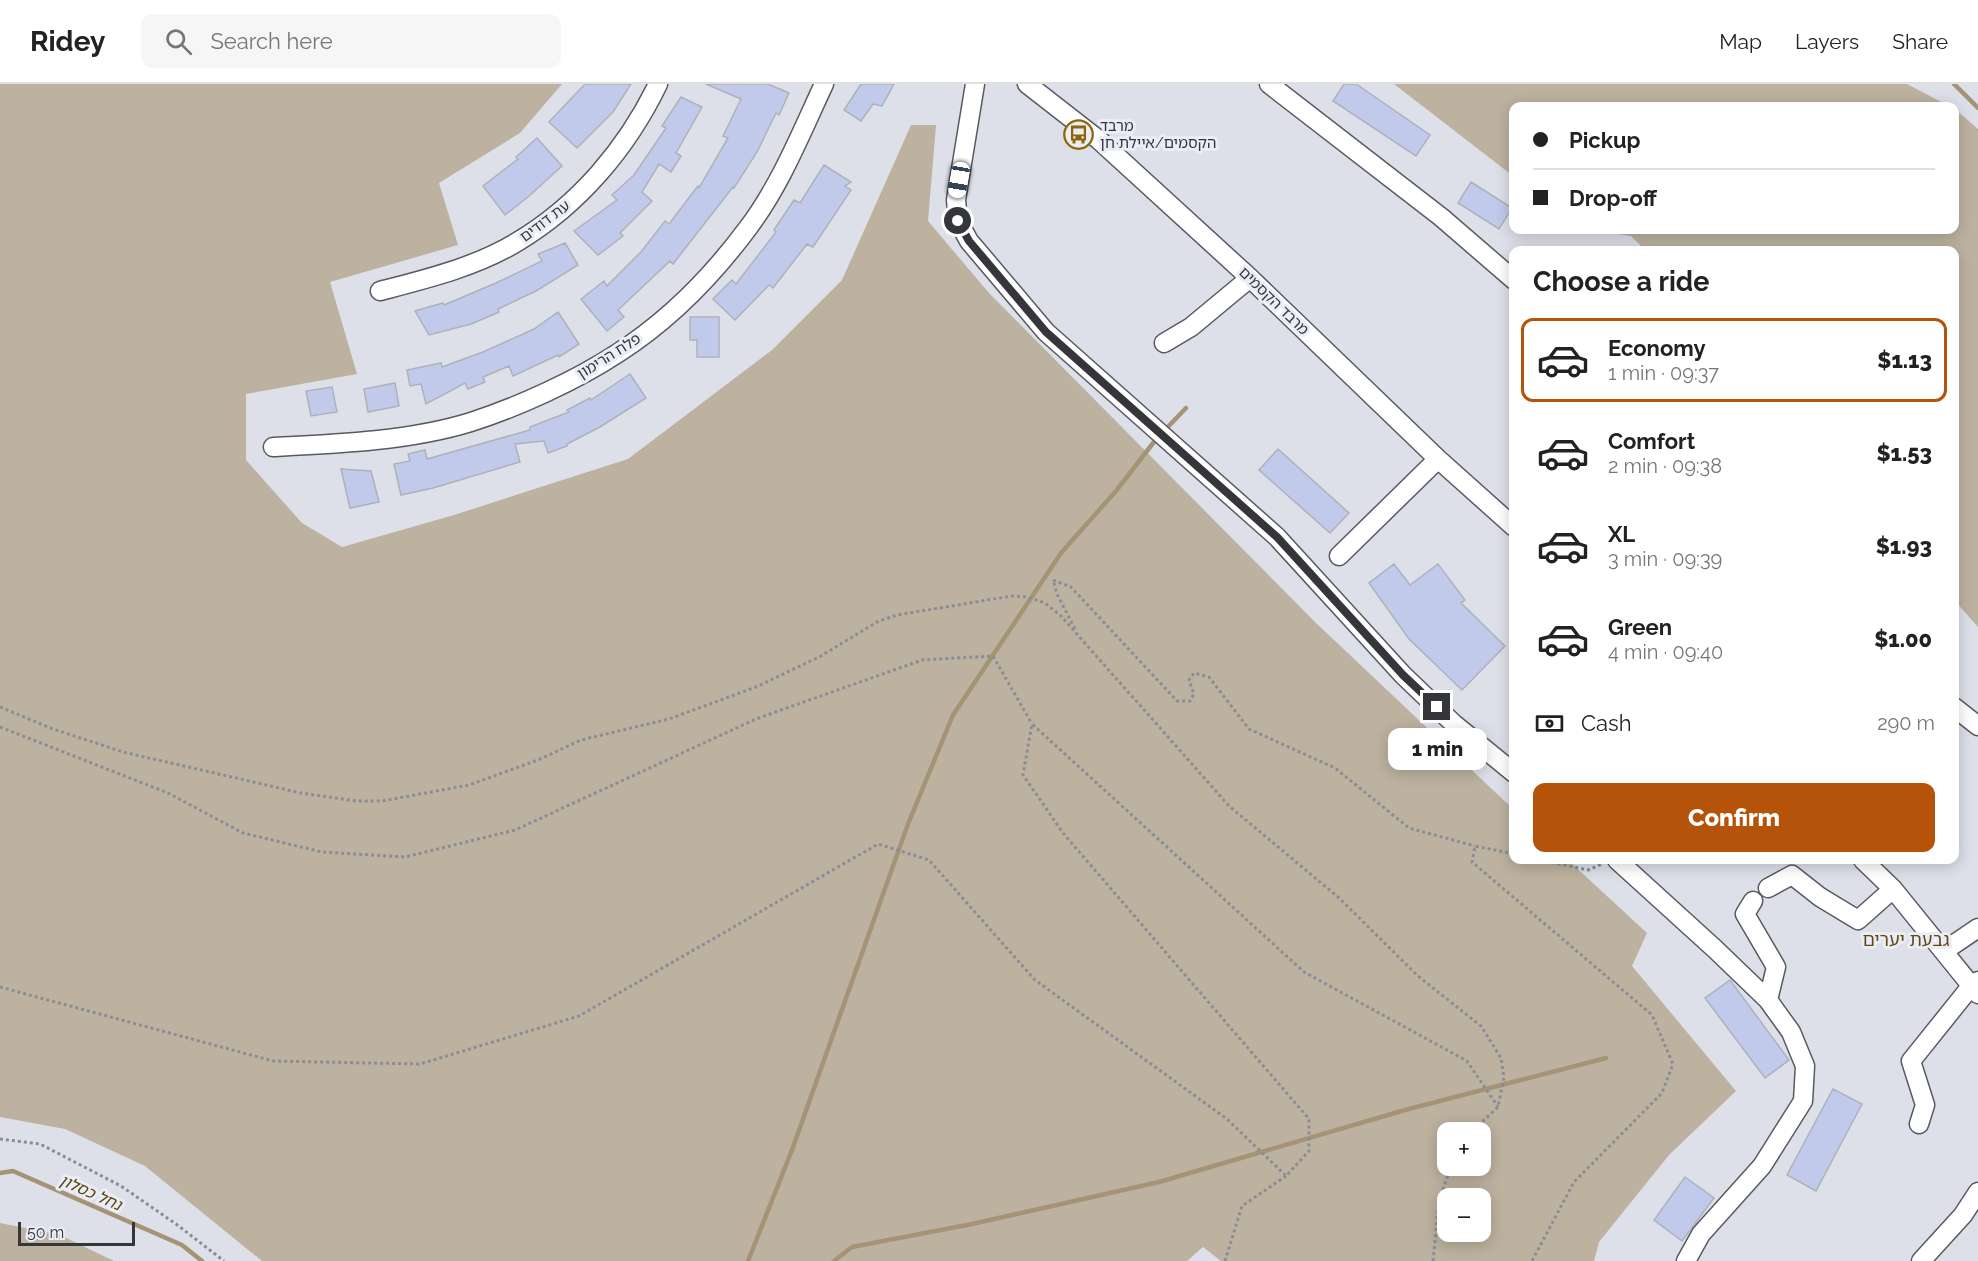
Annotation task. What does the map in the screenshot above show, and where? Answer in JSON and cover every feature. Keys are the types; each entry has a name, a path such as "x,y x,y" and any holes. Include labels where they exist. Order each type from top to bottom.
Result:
{"street":[{"name":"עת דודים","path":"380,291 483,259 516,243 543,225 578,195 610,162 632,131 658,84"},
{"name":"פלח הרימון","path":"273,447 375,440 470,422 577,376 618,353 653,328 688,296 749,227 786,166 824,84"},
{"path":"975,84 956,200 958,221 969,241 1046,332 1277,537 1403,675 1454,724 1509,769"},
{"name":"מרבד הקסמים","path":"1027,84 1099,140 1250,278 1438,459 1509,523"},
{"path":"1269,84 1441,218 1509,276"},
{"path":"1164,343 1191,327 1250,278"},
{"path":"1339,556 1438,459"},
{"path":"1959,711 1978,726"},
{"path":"1616,864 1715,949 1768,1000 1791,1032 1805,1066 1803,1101 1762,1166 1701,1233 1686,1261"},
{"path":"1867,864 1893,889 1976,987 1911,1061 1924,1105 1919,1124"},
{"path":"1768,888 1792,875 1820,897 1858,920 1893,889"},
{"path":"1753,902 1744,914 1776,967 1768,1000"},
{"path":"1944,951 1978,928"},
{"path":"1921,1261 1963,1215 1978,1192"}],"path":[{"path":"1077,633 1057,594 1053,580 1071,587 1177,701 1190,701 1194,694 1189,680 1194,673 1209,677 1249,729 1335,768 1409,828 1509,853"},
{"path":"0,707 53,729 123,752 301,793 356,801 382,801 469,785 538,760 581,740 669,719 756,687 822,656 877,622 897,615 1012,596 1028,597 1045,603 1077,633 1229,806 1338,897 1418,976 1481,1026 1501,1058 1504,1077 1498,1107 1482,1122"},
{"path":"0,727 168,793 243,833 322,852 405,857 515,830 756,719 922,660 993,656 1032,724 1304,972 1467,1061 1498,1107"},
{"path":"1032,724 1023,775 1063,833 1309,1119 1309,1151 1286,1176 1242,1206 1225,1261"},
{"path":"0,987 273,1061 420,1064 579,1016 878,844 929,860 1035,980 1227,1119 1286,1176"},
{"path":"1475,846 1472,862 1652,1015 1673,1064 1662,1093 1574,1182 1532,1261"},
{"path":"1559,864 1588,870 1604,864"},
{"path":"0,1139 40,1144 121,1186 224,1261"},
{"path":"1433,1261 1439,1201 1448,1176"}],"shaded area":[{"path":"0,84 562,84 520,133 439,183 458,245 330,282 357,374 246,394 246,460 302,523 342,547 454,515 628,459 772,350 842,280 911,125 936,125 928,221 989,293 1315,622 1509,805 1509,864 1572,864 1647,933 1632,966 1736,1091 1669,1155 1599,1242 1594,1261 1221,1261 1203,1247 1187,1261 262,1261 145,1166 65,1129 0,1117"},
{"path":"1394,84 1907,84 1941,102 1509,102 1509,173"},
{"path":"1959,112 1978,129 1978,627 1959,606 1959,246 1641,246 1631,236 1618,234 1959,234"},
{"path":"0,1223 60,1235 114,1261 0,1261"}],"building":[{"path":"585,84 631,84 613,112 577,148 549,122"},
{"path":"706,84 768,84 789,93 779,115 776,113 757,152 734,188 673,264 670,261 618,310 624,317 607,331 581,299 604,281 607,286 641,252 665,221 669,224 698,186 699,188 728,138 723,136 741,99"},
{"path":"861,84 894,84 882,106 873,104 861,121 844,110"},
{"path":"1344,84 1356,84 1430,135 1416,156 1333,101"},
{"path":"681,97 702,107 676,153 681,156 671,172 659,164 642,192 652,201 620,233 623,236 598,255 574,231 617,200 612,195 634,175 666,128 662,126"},
{"path":"537,138 562,166 505,215 483,186 518,159 516,157"},
{"path":"824,165 851,182 845,186 851,190 813,247 807,244 773,288 769,285 735,320 713,299 732,280 736,284 776,232 774,230 794,200 800,203"},
{"path":"1471,182 1509,206 1509,213 1499,229 1458,203"},
{"path":"565,243 578,265 536,291 498,309 499,312 471,324 429,335 415,311 443,303 444,305 496,283 542,261 538,254"},
{"path":"558,312 579,344 559,357 558,355 513,376 509,366 483,377 485,382 468,389 465,383 426,404 421,384 410,386 407,370 441,363 442,367 483,352 534,329"},
{"path":"690,317 719,317 719,357 697,357 697,340 690,340"},
{"path":"630,374 646,398 567,446 548,453 544,441 515,444 520,462 433,488 401,495 394,464 410,461 408,454 425,450 427,459 530,430 530,427 569,412 567,410 590,398 591,400"},
{"path":"395,383 399,406 368,412 364,389"},
{"path":"332,387 337,412 311,416 306,391"},
{"path":"1278,449 1349,513 1330,533 1259,470"},
{"path":"341,469 371,471 379,502 350,508"},
{"path":"1394,564 1410,585 1438,564 1465,600 1461,603 1505,646 1462,690 1409,639 1369,583"},
{"path":"1730,980 1789,1060 1765,1078 1705,998"},
{"path":"1833,1089 1862,1104 1816,1191 1787,1175"},
{"path":"1685,1177 1714,1198 1682,1241 1654,1220"}],"waterway":[{"path":"1954,84 1978,108"},
{"path":"1163,432 1186,408"},
{"path":"748,1261 792,1150 908,824 953,715 1061,553 1116,491 1157,438"},
{"path":"834,1261 852,1247 972,1224 1159,1182 1405,1110 1606,1058"},
{"name":"נחל כסלון","path":"0,1173 13,1171 182,1245 202,1261"}],"place":[{"name":"מרבד הקסמים/איילת חן","path":"1079,135"}],"district":[{"name":"גבעת יערים","path":"1906,940"}],"route":[{"path":"958,221 969,241 1046,332 1277,537 1403,675 1437,707"}]}
